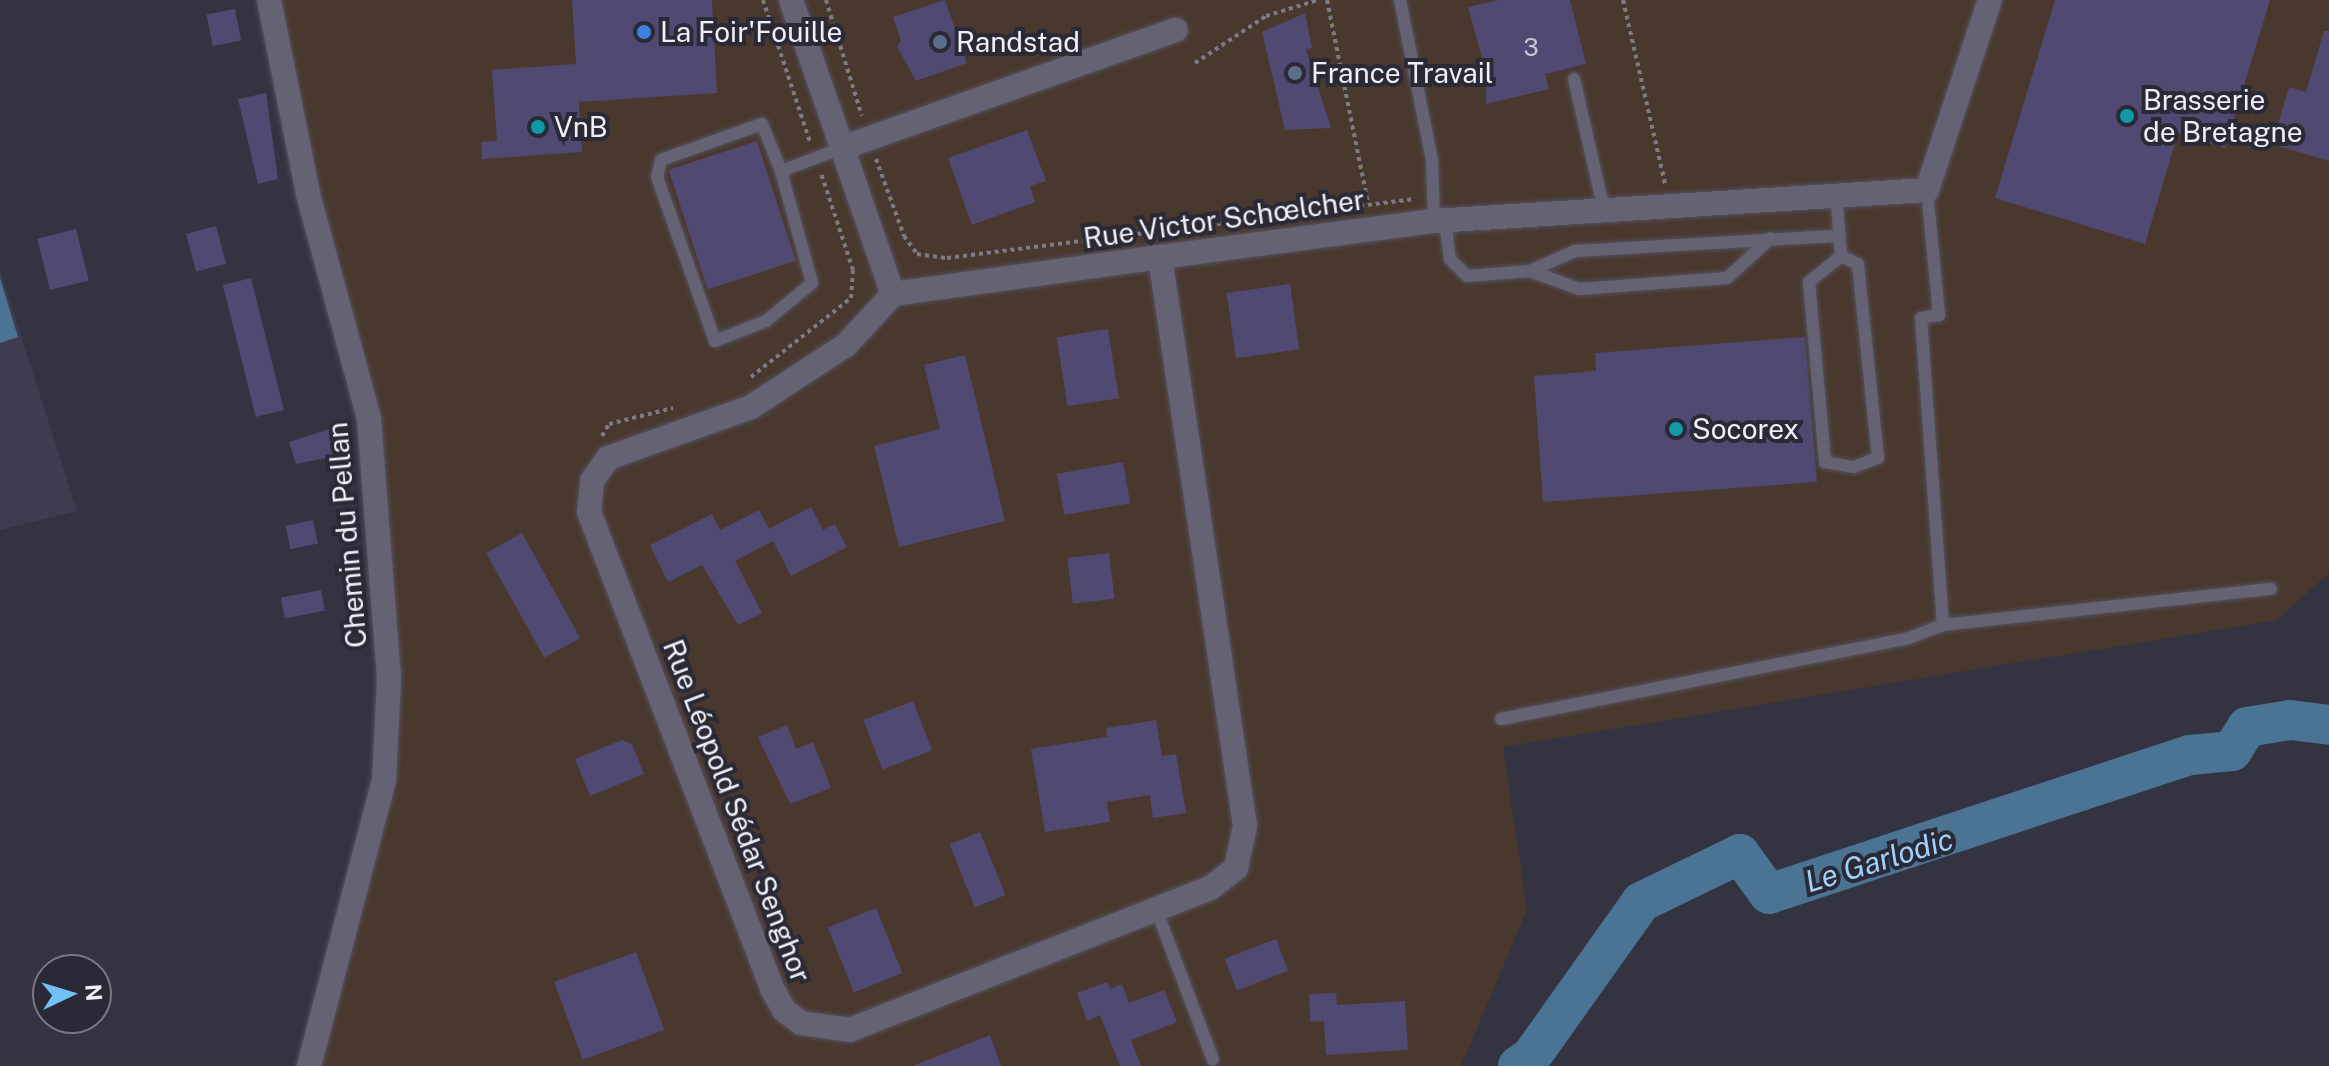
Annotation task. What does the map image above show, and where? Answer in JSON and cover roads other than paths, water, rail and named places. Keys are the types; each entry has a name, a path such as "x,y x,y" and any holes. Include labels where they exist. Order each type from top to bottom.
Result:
{"street":[{"name":"Chemin du Pellan","path":"269,0 308,194 369,418 389,679 384,780 309,1066"},
{"path":"791,0 893,294"},
{"path":"1927,190 1990,0"},
{"path":"842,148 1176,30"},
{"name":"Rue Victor Schœlcher","path":"893,294 1437,214 1836,192 1927,190"},
{"name":"Rue Léopold Sédar Senghor","path":"893,294 846,345 775,394 705,429 608,458 592,481 589,512 784,1010 816,1029 850,1030 1156,909 1225,879 1236,868 1245,826 1160,257"}],"lane":[{"path":"1400,0 1437,214 1450,259 1467,276 1530,271 1575,251 1839,236"},
{"path":"1574,79 1603,206"},
{"path":"762,124 781,171 812,283 766,321 715,341 657,177 661,160 762,124"},
{"path":"781,171 842,148"},
{"path":"1927,190 1939,315 1921,318 1943,625"},
{"path":"1836,192 1841,256"},
{"path":"1530,271 1579,289 1727,278 1771,238"},
{"path":"1841,256 1858,264 1878,458 1854,467 1825,462 1809,282 1841,256"},
{"path":"1501,719 1909,638 1943,625 2271,589"},
{"path":"1156,909 1213,1060"}],"water":[{"path":"0,278 18,337 0,343"}],"waterway":[{"name":"Le Garlodic","path":"1518,1066 1531,1057 1641,902 1740,854 1769,894 2190,755 2232,751 2247,727 2290,720 2329,725"}],"place":[{"name":"La Foir'Fouille","path":"644,32"},
{"name":"Randstad","path":"940,42"},
{"name":"France Travail","path":"1295,73"},
{"name":"Brasserie de Bretagne","path":"2127,116"},
{"name":"VnB","path":"538,127"},
{"name":"Socorex","path":"1676,429"}]}
